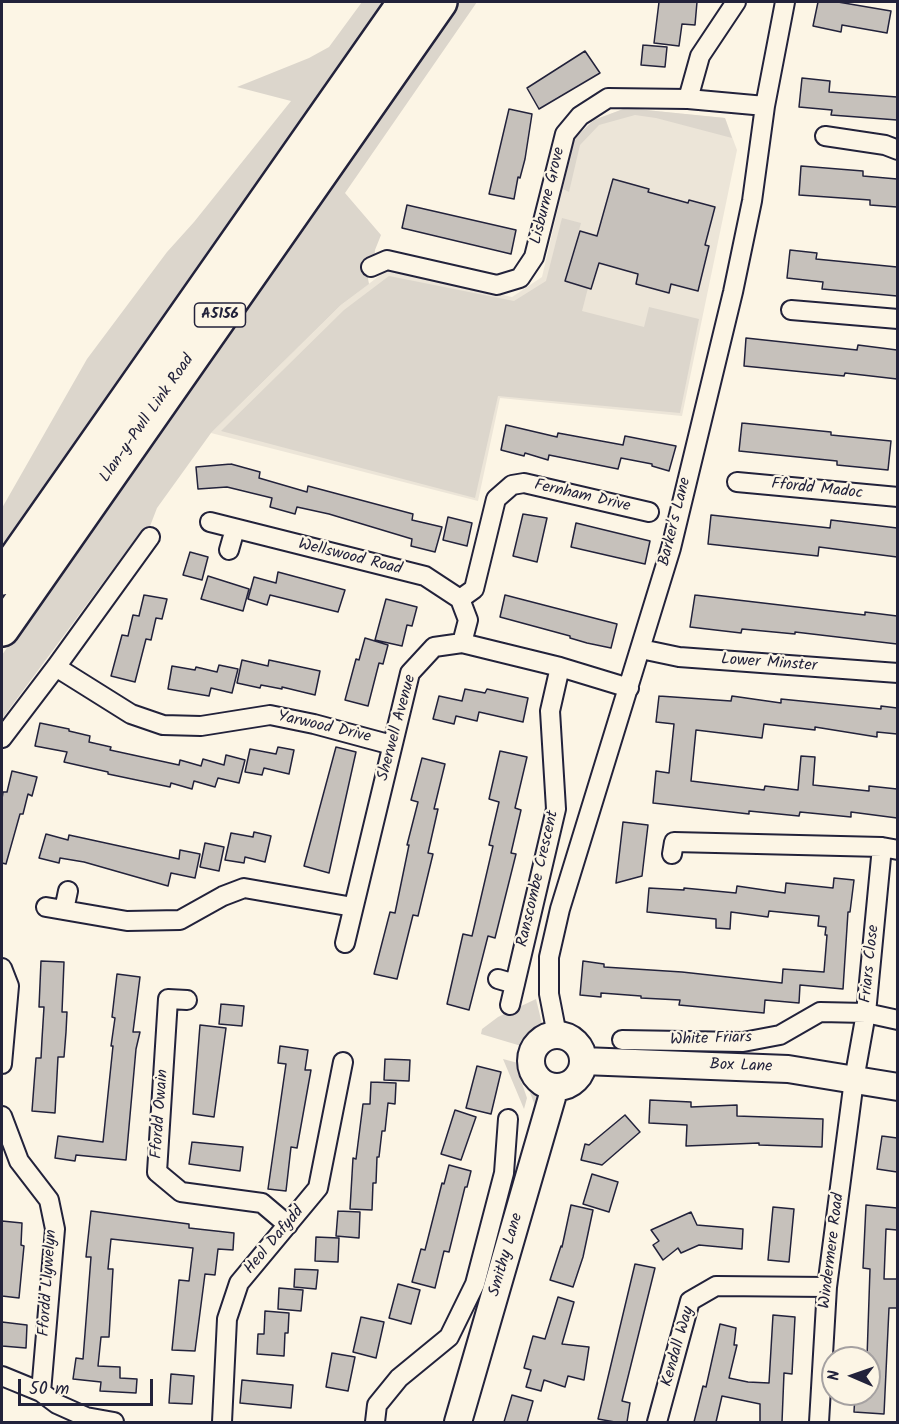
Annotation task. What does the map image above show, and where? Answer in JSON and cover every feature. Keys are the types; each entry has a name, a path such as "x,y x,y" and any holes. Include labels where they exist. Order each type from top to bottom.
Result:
{"highway":[{"name":"Llan-y-Pwll Link Road","path":"2,578 405,2"},
{"name":"Llan-y-Pwll Link Road","path":"2,629 440,2"}],"street":[{"path":"688,99 700,56 736,2"},
{"name":"Barker's Lane","path":"557,1035 549,994 549,957 560,909 671,549 733,292 752,201 765,106 785,2"},
{"name":"Lisburne Grove","path":"371,267 387,260 497,285 520,278 534,257 565,134 580,116 608,98 688,99 765,106"},
{"path":"825,136 885,145 897,150"},
{"path":"791,310 897,319"},
{"name":"Ffordd Madoc","path":"737,482 897,497"},
{"name":"Fernham Drive","path":"460,599 474,589 496,499 512,485 524,483 649,512"},
{"name":"Wellswood Road","path":"210,522 425,576 460,599"},
{"path":"229,550 235,530"},
{"path":"2,738 148,548"},
{"path":"460,599 468,620 462,643"},
{"name":"Sherwell Avenue","path":"345,943 410,673 434,647 462,643 560,667 629,688"},
{"name":"Lower Minster","path":"640,649 679,657 897,673"},
{"name":"Ranscombe Crescent","path":"510,1005 506,981 556,809 550,711 560,667"},
{"name":"Yarwood Drive","path":"56,668 130,714 163,725 201,726 270,716 314,724 392,745"},
{"name":"Friars Close","path":"674,841 890,849 854,1080"},
{"path":"68,891 55,909 127,921 180,920 223,896 244,888 353,907"},
{"path":"2,968 9,986 2,1064"},
{"name":"Ffordd Owain","path":"187,1000 168,999 157,1172 182,1192 262,1203 288,1225"},
{"name":"White Friars","path":"622,1040 742,1042 780,1035 820,1011 866,1013 897,1020"},
{"path":"557,1035 573,1040 582,1053 583,1061 578,1077 563,1086 555,1087 536,1076 531,1062 535,1047 541,1040 557,1035"},
{"name":"Box Lane","path":"583,1061 788,1069 897,1088"},
{"name":"Heol Dafydd","path":"222,1422 227,1319 239,1283 318,1188 343,1062"},
{"name":"Windermere Road","path":"819,1422 827,1287 854,1080"},
{"name":"Smithy Lane","path":"458,1422 555,1087"},
{"name":"Ffordd Llywelyn","path":"2,1116 18,1161 49,1200 55,1228 41,1392"},
{"name":"Smithy Lane","path":"375,1422 377,1405 399,1378 449,1337 475,1284 504,1173 508,1119"},
{"name":"Kendall Way","path":"657,1422 690,1301 716,1286 827,1287"},
{"path":"2,1376 41,1392 57,1404 86,1417 114,1422"}],"shaded area":[{"path":"362,2 384,2 2,549 2,508 87,359 167,252 194,222 291,101 237,87 309,58 329,47"},
{"path":"460,2 477,2 345,193 381,235 375,250 374,262 366,268 369,284 341,305 211,433 157,508 147,534 139,534 2,719 2,655 245,304 359,149"},
{"path":"626,108 725,118 737,150 682,416 500,398 478,501 211,433 341,305 387,270 512,297 542,277 574,139 594,120"},
{"path":"626,108 725,118 732,138 656,118 635,115 599,125 580,145 569,192 563,189 574,139 594,120"},
{"path":"562,218 581,223 565,281 588,288 582,311 644,327 649,307 699,319 680,413 498,396 475,498 221,431 344,310 389,276 514,301 546,281"},
{"path":"536,999 544,1032 535,1036 528,1048 481,1034 482,1029 498,1017"},
{"path":"523,1057 528,1059 529,1069 537,1082 541,1097 537,1111 521,1069"},
{"path":"503,1059 518,1063 517,1069 527,1098 524,1109"}],"building":[{"path":"659,2 697,2 695,25 682,24 679,46 654,43"},
{"path":"818,2 838,2 891,11 887,33 842,25 841,32 813,26"},
{"path":"643,45 667,47 665,67 641,65"},
{"path":"585,51 600,73 539,109 527,88"},
{"path":"802,78 830,81 829,92 897,97 897,120 831,115 832,110 799,107"},
{"path":"509,109 532,114 525,159 520,178 518,177 514,199 489,194"},
{"path":"801,166 863,171 863,176 897,179 897,207 870,205 870,200 799,195"},
{"path":"613,179 688,203 689,200 715,207 705,245 709,246 698,291 671,284 669,293 636,284 638,274 599,263 591,289 565,281 580,231 597,236"},
{"path":"407,205 516,230 511,254 402,228"},
{"path":"790,250 817,253 816,259 897,267 897,296 822,289 823,282 787,278"},
{"path":"746,338 857,350 858,345 897,350 897,379 744,366"},
{"path":"742,423 891,441 888,470 837,465 837,461 739,451"},
{"path":"506,425 557,437 558,433 623,445 625,436 676,446 669,471 652,466 652,464 621,458 618,469 549,455 548,460 525,453 524,456 501,450"},
{"path":"231,464 260,472 259,478 307,492 308,486 413,514 412,520 442,527 435,552 411,546 412,539 329,514 297,507 295,514 270,507 272,498 227,487 198,489 196,467"},
{"path":"523,514 547,518 537,562 513,556"},
{"path":"711,515 830,528 831,520 897,528 897,557 819,547 818,556 708,544"},
{"path":"448,517 472,523 467,546 443,540"},
{"path":"576,523 650,541 645,564 571,547"},
{"path":"190,552 208,557 202,580 183,575"},
{"path":"278,572 345,590 338,612 270,595 267,605 248,599 254,577 276,583"},
{"path":"208,576 249,589 243,611 201,599"},
{"path":"144,595 167,599 162,619 156,618 151,640 146,639 135,682 111,676 122,635 128,636 133,615 139,616"},
{"path":"505,595 617,624 611,648 500,617"},
{"path":"695,595 865,615 865,612 897,616 897,644 795,632 795,634 742,629 741,633 690,627"},
{"path":"386,599 417,607 412,626 407,625 402,646 375,640"},
{"path":"365,638 388,645 383,664 379,663 368,706 345,700 356,659 359,660"},
{"path":"242,660 268,666 269,660 320,671 315,695 282,687 282,689 261,685 260,688 237,683"},
{"path":"219,665 238,669 232,693 211,688 209,696 168,689 172,666 195,670 196,667 217,672"},
{"path":"465,689 485,693 487,689 528,698 523,722 479,712 477,721 456,716 454,724 433,719 439,696 462,701"},
{"path":"659,696 731,701 732,696 781,703 781,699 881,709 881,706 897,708 897,734 877,732 877,737 815,727 815,730 764,724 762,738 696,730 691,781 764,790 765,786 798,790 801,756 815,757 813,785 869,791 869,786 897,789 897,818 851,812 851,817 800,812 799,816 749,811 749,814 653,803 656,771 669,773 674,724 656,722"},
{"path":"40,723 90,736 89,742 111,747 110,750 179,765 180,760 201,766 203,759 224,765 226,755 245,760 239,783 218,778 215,787 194,781 192,789 171,783 170,787 64,762 67,752 35,746"},
{"path":"278,747 294,750 289,774 264,768 262,775 245,772 250,749 276,754"},
{"path":"336,747 356,752 329,873 304,866"},
{"path":"500,751 527,757 515,808 521,810 511,853 516,854 495,938 488,936 469,1010 447,1004 463,934 472,936 493,846 489,845 499,802 489,799"},
{"path":"422,758 445,764 434,809 438,809 428,853 433,854 418,916 413,915 397,979 374,974 390,912 395,913 409,845 407,845 418,802 411,800"},
{"path":"12,771 37,777 32,796 28,794 23,814 20,814 6,864 2,863 2,799 3,792 7,792"},
{"path":"623,822 648,825 642,876 616,883"},
{"path":"254,832 271,836 265,862 245,857 244,863 225,860 231,833 253,837"},
{"path":"46,834 68,840 69,835 179,859 180,850 200,854 195,878 171,873 168,886 84,862 60,858 59,863 39,858"},
{"path":"205,843 224,847 219,871 200,867"},
{"path":"834,878 854,880 850,912 848,912 843,989 800,985 799,1003 765,1000 764,1013 679,1005 680,1000 641,998 641,996 601,993 601,997 580,995 583,961 604,964 604,967 682,972 782,983 783,969 824,972 827,935 825,935 826,927 818,926 819,916 769,911 768,917 731,912 730,929 716,928 716,919 647,912 649,888 684,890 684,888 736,893 737,886 785,893 786,883 833,888"},
{"path":"41,961 64,962 62,1012 67,1012 66,1032 64,1057 58,1057 55,1113 32,1111 36,1058 41,1058 44,1007 39,1007"},
{"path":"117,974 140,977 133,1032 140,1032 136,1049 126,1160 76,1155 75,1161 55,1158 58,1136 103,1142 113,1046 111,1046 115,1018 112,1017"},
{"path":"221,1004 244,1006 242,1026 219,1024"},
{"path":"200,1025 226,1028 214,1117 193,1114"},
{"path":"280,1046 308,1050 305,1070 311,1070 297,1148 291,1147 286,1191 268,1189 286,1064 278,1063"},
{"path":"385,1059 410,1060 409,1081 384,1080"},
{"path":"477,1066 501,1072 491,1114 466,1108"},
{"path":"371,1082 396,1083 395,1104 388,1103 385,1131 382,1131 379,1157 377,1157 376,1183 373,1183 372,1210 350,1209 353,1158 356,1159 363,1104 370,1104"},
{"path":"650,1100 691,1102 691,1107 737,1105 737,1116 823,1119 822,1147 759,1145 759,1143 686,1146 687,1125 649,1123"},
{"path":"455,1110 476,1117 461,1160 441,1154"},
{"path":"625,1115 640,1132 602,1165 581,1160 585,1144 589,1145"},
{"path":"882,1136 897,1138 897,1172 877,1169"},
{"path":"192,1142 243,1147 240,1171 189,1164"},
{"path":"449,1165 471,1171 449,1252 444,1251 435,1288 412,1282 421,1249 425,1250 442,1183 444,1184"},
{"path":"592,1174 618,1182 609,1212 583,1204"},
{"path":"571,1205 593,1210 583,1257 573,1287 550,1280 562,1247"},
{"path":"866,1205 897,1208 897,1230 886,1229 884,1279 897,1279 897,1308 889,1308 884,1414 854,1412 854,1406 881,1406 881,1346 867,1346 870,1269 863,1268"},
{"path":"773,1207 794,1209 789,1262 768,1260"},
{"path":"91,1211 189,1224 189,1228 234,1233 233,1250 218,1249 215,1275 205,1274 195,1351 172,1350 179,1280 189,1281 193,1248 111,1239 108,1269 113,1269 109,1337 101,1337 98,1366 120,1367 120,1378 137,1379 136,1393 100,1391 101,1382 73,1379 76,1358 83,1359 91,1257 86,1257"},
{"path":"338,1211 360,1212 359,1238 336,1236"},
{"path":"691,1212 697,1225 743,1229 742,1249 699,1245 681,1253 678,1248 663,1260 653,1245 659,1241 651,1230"},
{"path":"2,1221 22,1223 21,1245 24,1246 19,1298 2,1296"},
{"path":"316,1237 339,1238 338,1262 315,1261"},
{"path":"635,1264 655,1268 622,1401 630,1403 627,1422 598,1419"},
{"path":"295,1269 318,1270 316,1289 294,1287"},
{"path":"398,1284 420,1290 411,1324 389,1318"},
{"path":"279,1288 303,1290 301,1311 278,1309"},
{"path":"558,1297 574,1302 562,1344 589,1347 584,1380 568,1376 565,1387 544,1380 541,1391 526,1387 531,1370 524,1368 533,1336 545,1339"},
{"path":"265,1311 289,1313 284,1356 257,1354 258,1334 264,1334"},
{"path":"773,1315 795,1317 792,1374 784,1373 782,1422 760,1422 760,1404 722,1396 716,1422 694,1422 703,1386 706,1387 720,1324 736,1328 734,1345 737,1345 729,1378 769,1383"},
{"path":"361,1317 384,1322 376,1358 353,1352"},
{"path":"2,1322 27,1325 26,1348 2,1346"},
{"path":"332,1353 355,1357 348,1391 326,1387"},
{"path":"171,1374 194,1376 192,1404 169,1403"},
{"path":"242,1380 293,1385 291,1408 240,1403"},
{"path":"512,1395 533,1401 527,1422 504,1422"}]}
